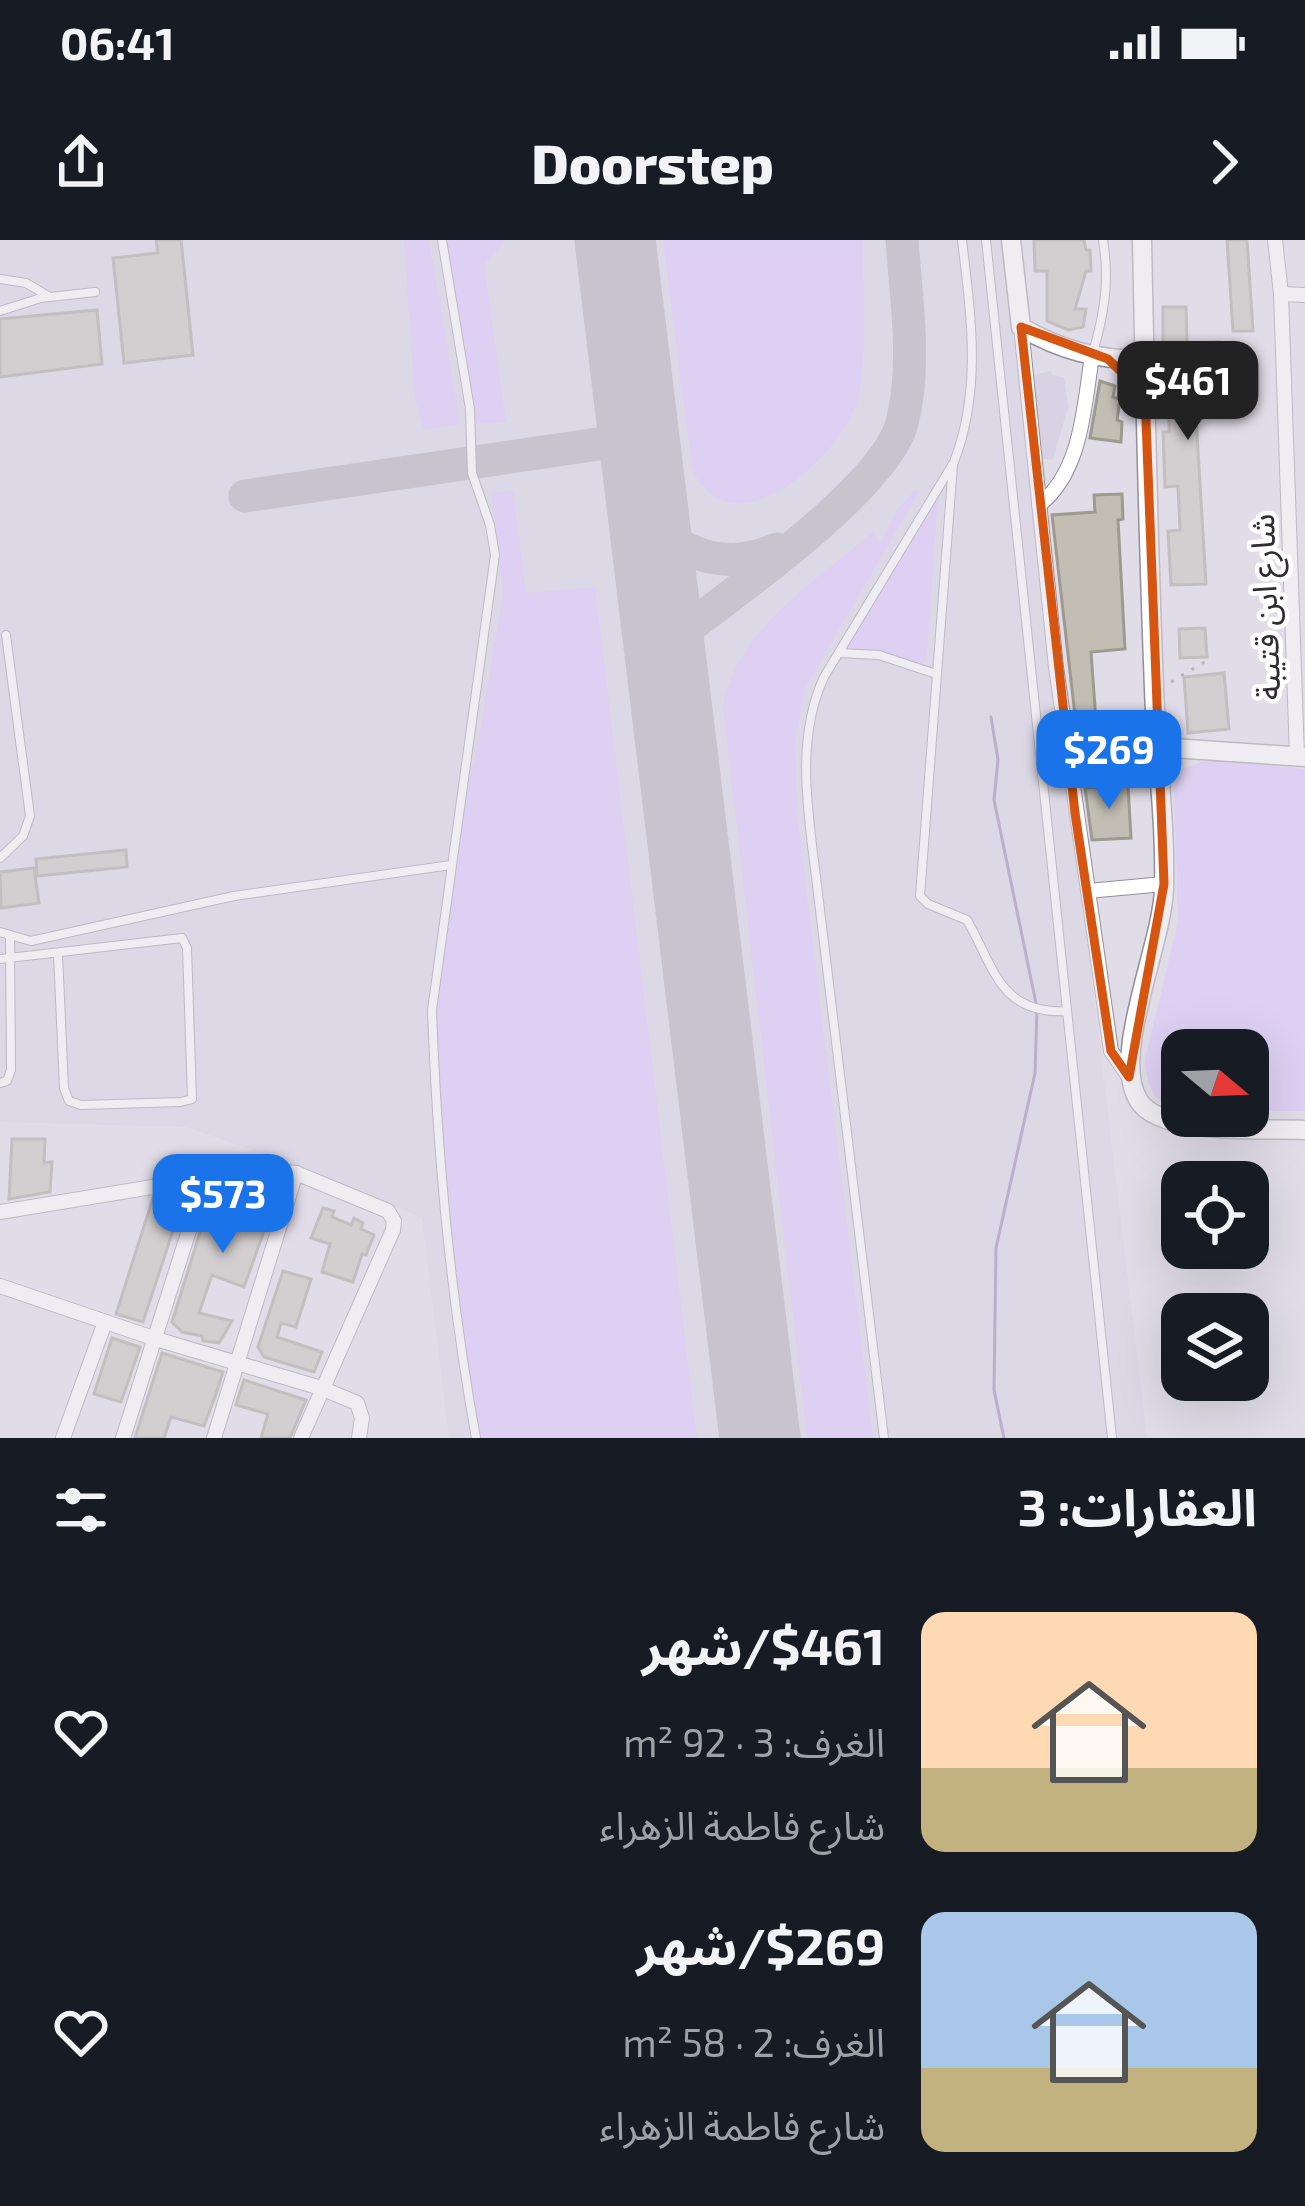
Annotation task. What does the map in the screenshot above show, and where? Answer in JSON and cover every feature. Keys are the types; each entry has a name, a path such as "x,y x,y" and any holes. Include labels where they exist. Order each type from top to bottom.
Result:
{"street":[{"path":"1011,240 1070,771 1111,1051 1149,1113 1172,1123 1305,1130"},
{"path":"1129,1077 1132,1039 1163,916 1164,884 1142,240"},
{"name":"شارع ابن قتيبة","path":"1275,240 1301,757"},
{"path":"1281,294 1305,296"},
{"path":"1021,327 1062,348 1100,357 1144,359"},
{"path":"1039,505 1054,494 1072,457 1100,357 1144,330"},
{"path":"1100,357 1145,390"},
{"path":"1158,746 1301,757"},
{"path":"1088,891 1164,884"},
{"path":"0,1212 262,1168 296,1173 388,1211 394,1221 301,1438"},
{"path":"214,1438 296,1173"},
{"path":"123,1438 206,1177"},
{"path":"0,1286 357,1403 362,1418 359,1438"},
{"path":"63,1438 105,1322"}],"lane":[{"path":"442,240 470,410 472,472 495,555 433,990 434,1076 476,1438"},
{"path":"884,1438 808,800 806,742 811,708 838,652 954,462 970,416 974,370 962,240"},
{"path":"986,240 1112,1438"},
{"path":"1100,357 1109,274 1103,240"},
{"path":"0,279 26,283 49,296"},
{"path":"0,311 49,296 95,292"},
{"path":"1145,390 1195,380"},
{"path":"954,462 920,896 928,904 964,916 997,980 1015,999 1040,1010 1067,1012"},
{"path":"0,858 23,836 29,816 6,635"},
{"path":"838,652 879,655 937,674"},
{"path":"0,1083 7,1081 11,1070 5,935 41,940 234,896 451,865"},
{"path":"5,959 182,938 187,948 192,1099 81,1105 68,1101 58,954"}],"path":[{"path":"1154,692 1206,661"}],"highlighted area":[{"path":"1021,327 1108,359 1145,395 1164,884 1129,1077 1111,1051 1075,813"}],"shaded area":[{"path":"0,240 1003,240 1147,1438 449,1438 422,1218 309,1169 186,1127 0,1122"},
{"path":"404,240 429,240 459,424 424,430 415,398"},
{"path":"437,240 506,240 484,264 506,422 468,424"},
{"path":"663,240 863,240 864,342 858,398 831,446 809,469 758,500 732,503 710,493 692,468"},
{"path":"1051,371 1064,377 1068,407 1053,460 1039,458 1031,375"},
{"path":"939,477 923,664 874,651 840,649"},
{"path":"916,489 919,492 806,686 795,742 797,814 873,1438 807,1438 723,706 731,678 762,630 873,532 880,544 897,510"},
{"path":"513,491 526,593 595,587 697,1438 474,1438 429,1019 465,788 476,755 503,593 491,493"},
{"path":"1213,759 1305,769 1305,1111 1269,1111 1269,1029 1161,1029 1161,1102 1147,1077 1145,1059 1178,922 1174,787 1183,768"}],"building":[{"path":"156,240 181,240 193,355 124,363 113,258 158,253"},
{"path":"1034,240 1084,240 1090,250 1091,271 1086,271 1075,309 1086,309 1083,327 1068,330 1047,321 1047,271 1035,271"},
{"path":"1227,240 1247,240 1253,331 1233,331"},
{"path":"1163,307 1186,307 1187,343 1219,342 1222,416 1196,417 1206,584 1171,585 1168,531 1180,530 1178,486 1165,487 1163,432 1169,432 1169,395 1201,394 1203,380 1199,369 1163,370"},
{"path":"97,310 102,364 0,377 0,319"},
{"path":"1100,381 1115,386 1113,397 1120,399 1121,442 1090,438"},
{"path":"1122,494 1123,519 1118,520 1125,649 1091,652 1096,721 1076,724 1052,515 1095,512 1094,495"},
{"path":"1205,628 1207,657 1180,658 1179,629"},
{"path":"1224,673 1229,729 1188,733 1184,677"},
{"path":"1128,785 1131,838 1092,840 1085,788"},
{"path":"126,850 127,867 37,876 36,859"},
{"path":"34,868 39,903 1,908 0,872"},
{"path":"12,1139 45,1139 44,1163 52,1162 50,1192 9,1199"},
{"path":"246,1185 277,1195 244,1287 212,1275 199,1313 232,1321 219,1343 203,1341 202,1336 182,1332 172,1322 213,1191 241,1198"},
{"path":"153,1198 182,1203 143,1322 116,1314"},
{"path":"323,1208 351,1225 354,1218 363,1223 361,1229 374,1235 353,1282 322,1272 330,1244 311,1238"},
{"path":"283,1271 311,1279 296,1327 281,1323 277,1337 322,1352 314,1372 264,1357 258,1347"},
{"path":"112,1338 140,1347 121,1402 94,1394"},
{"path":"162,1353 223,1372 204,1426 171,1417 164,1438 135,1438"},
{"path":"244,1380 306,1400 290,1438 261,1438 268,1414 236,1405"}],"waterway":[{"path":"991,717 998,760 994,800 1037,1008 1035,1073 996,1248 994,1390 1004,1438"}],"taxiway":[{"path":"664,646 798,543 865,480 889,450 902,423 909,378 902,240"},
{"path":"245,496 639,438"},
{"path":"650,528 711,557 742,559 777,549"}],"runway":[{"path":"615,240 760,1438"}]}
